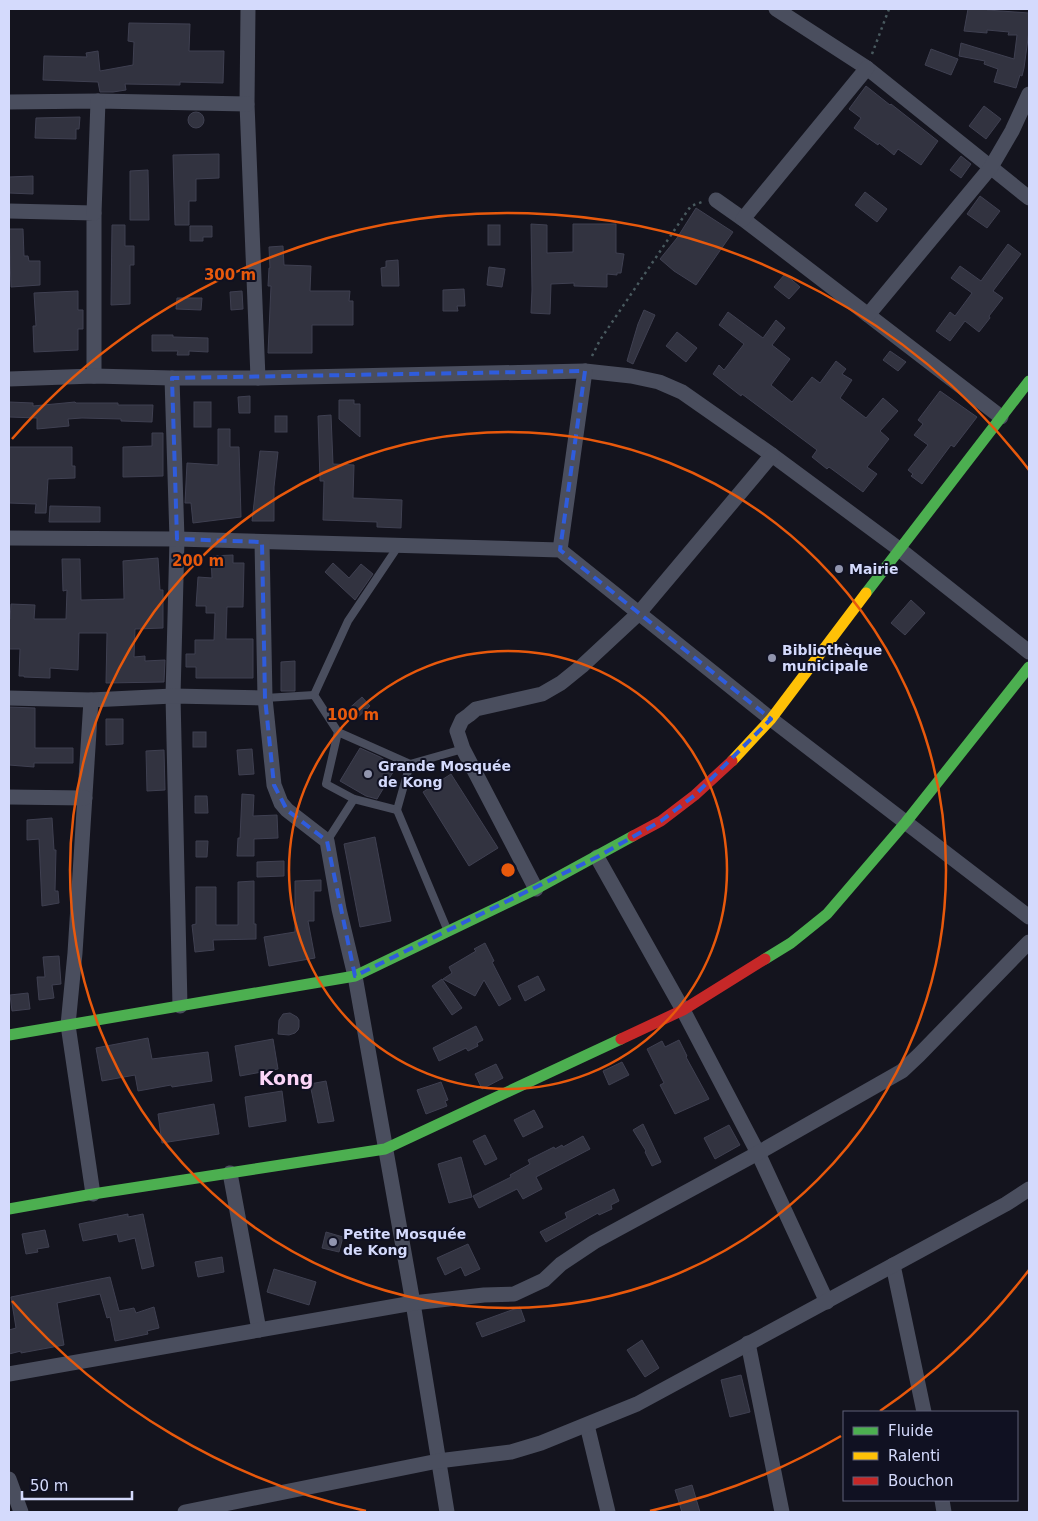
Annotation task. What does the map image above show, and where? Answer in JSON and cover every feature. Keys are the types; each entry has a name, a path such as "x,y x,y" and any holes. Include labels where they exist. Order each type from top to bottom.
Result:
{"main road":[{"path":"9,1035 355,976 536,889 660,821 695,795 729,764 771,719 1029,381"},
{"path":"9,1209 93,1194 385,1149 683,1010 791,943 827,914 906,822 1029,667"}],"street":[{"path":"248,9 247,104 258,378"},
{"path":"776,9 867,68 1029,198"},
{"path":"743,219 867,68"},
{"path":"868,315 991,167 1012,131 1029,94"},
{"path":"9,102 98,101 247,104"},
{"path":"94,376 94,213 98,101"},
{"path":"716,200 1001,418"},
{"path":"9,211 94,213"},
{"path":"560,550 585,371"},
{"path":"9,379 94,376 258,378 585,371 631,376 659,382 682,392 772,455 899,549 1029,652"},
{"path":"172,378 178,540 174,696 180,1006"},
{"path":"536,889 463,748 457,731 459,725 476,709 542,694 561,683 582,666 639,613 772,455"},
{"path":"9,538 178,540 560,550 771,719 1029,917"},
{"path":"262,542 265,698 274,785 281,803 287,810 327,840 339,909 355,976 448,1512"},
{"path":"9,698 91,700 174,696 265,698"},
{"path":"91,700 75,953 68,1025 93,1194"},
{"path":"9,797 85,798"},
{"path":"597,857 683,1010 758,1153 827,1302"},
{"path":"9,1374 413,1303 484,1295 514,1294 530,1288 544,1280 560,1264 594,1242 758,1153 902,1071 920,1055 1029,942"},
{"path":"230,1173 260,1330"},
{"path":"185,1512 438,1461 511,1452 541,1443 637,1404 1006,1204 1029,1189"},
{"path":"893,1265 924,1411"},
{"path":"748,1343 782,1512"},
{"path":"587,1425 608,1512"},
{"path":"9,1479 21,1512"}],"lane":[{"path":"314,695 348,621 399,545"},
{"path":"265,698 314,695"},
{"path":"314,695 338,732 410,764 463,748"},
{"path":"338,732 326,784 354,800 397,810"},
{"path":"410,764 397,810 448,931"},
{"path":"327,840 354,800"}],"path":[{"path":"867,68 889,9"},
{"path":"585,371 600,340 691,206 708,200 716,200"}],"highlighted area":[{"path":"585,371 560,550 771,719 695,795 661,821 597,857 355,976 327,841 287,810 274,785 265,698 262,542 177,539 172,378"}],"building":[{"path":"968,9 1029,13 1029,31 1024,68 1016,88 994,82 998,69 984,64 985,61 959,56 961,43 1014,59 1017,35 1008,35 1009,32 987,30 987,33 964,31"},
{"path":"129,23 190,24 189,51 224,51 223,83 180,82 180,85 125,84 126,90 100,92 98,82 43,80 44,56 87,57 86,53 98,51 100,71 133,65 134,42 128,41"},
{"path":"931,49 958,59 951,75 925,65"},
{"path":"866,86 938,141 921,165 898,149 894,155 879,143 878,145 854,128 861,118 849,109"},
{"path":"984,106 1001,119 986,139 969,126"},
{"path":"196,112 202,114 204,120 202,126 196,128 190,126 188,120 190,114"},
{"path":"80,117 79,129 76,129 76,139 35,138 36,118"},
{"path":"219,154 219,178 196,179 196,201 189,201 189,225 175,225 173,155"},
{"path":"961,156 971,164 961,178 950,170"},
{"path":"148,170 149,220 130,220 130,171"},
{"path":"33,176 33,194 9,193 9,177"},
{"path":"865,192 887,209 877,222 855,205"},
{"path":"980,196 1000,211 987,228 967,214"},
{"path":"696,208 733,232 696,285 674,271 660,259 677,238"},
{"path":"531,224 547,225 547,253 573,252 573,224 616,224 616,253 624,254 621,273 617,273 617,275 607,274 607,287 574,286 574,283 551,284 550,314 531,313"},
{"path":"112,225 125,225 125,246 134,246 134,265 130,265 130,304 111,305"},
{"path":"488,225 500,225 500,245 488,245"},
{"path":"190,226 212,226 212,237 203,237 203,241 190,241"},
{"path":"9,229 23,229 24,256 28,256 29,261 40,261 40,285 11,287"},
{"path":"1008,244 1021,254 993,291 1003,298 979,332 965,321 950,341 936,331 950,312 955,316 972,293 951,278 960,266 981,281"},
{"path":"283,246 284,265 311,266 310,291 350,291 349,301 353,301 353,325 312,325 312,353 268,353 271,286 268,286 270,268 269,247"},
{"path":"398,260 399,286 382,286 381,268 386,267 386,261"},
{"path":"489,267 505,269 502,287 487,285"},
{"path":"785,274 800,287 789,299 774,287"},
{"path":"464,289 465,306 457,306 458,311 443,311 443,290"},
{"path":"78,291 78,310 83,310 83,329 78,329 78,350 34,352 33,326 36,326 34,293"},
{"path":"242,291 243,309 231,310 230,292"},
{"path":"177,298 202,298 201,310 176,309"},
{"path":"644,310 655,315 633,364 627,361"},
{"path":"728,312 763,338 776,320 785,328 772,345 790,359 771,385 792,402 812,377 820,383 836,361 846,369 842,374 852,380 840,398 866,418 883,398 898,411 880,431 889,439 867,467 877,474 863,492 812,457 817,450 713,374 719,365 724,370 744,344 719,325"},
{"path":"677,332 697,348 686,362 666,346"},
{"path":"152,335 208,338 208,352 189,351 189,355 177,355 178,351 152,351"},
{"path":"890,351 906,362 898,371 883,360"},
{"path":"940,391 977,417 954,447 951,445 922,484 911,476 913,474 908,470 928,445 914,435 923,424 918,420"},
{"path":"250,396 250,413 239,413 238,397"},
{"path":"339,400 354,400 354,404 360,404 360,437 339,419"},
{"path":"9,402 33,403 33,406 75,402 153,405 152,422 82,418 68,419 69,426 37,429 37,418 9,417"},
{"path":"194,402 211,402 211,427 194,427"},
{"path":"331,415 333,464 354,465 353,498 402,500 401,528 377,527 377,522 323,520 324,481 320,481 318,416"},
{"path":"275,416 287,416 287,432 275,432"},
{"path":"218,429 230,429 230,447 239,447 241,517 193,523 191,503 185,503 187,463 218,465"},
{"path":"152,433 163,433 163,476 123,477 123,447 152,446"},
{"path":"9,447 72,447 72,466 75,466 75,478 48,479 46,513 35,513 36,504 9,503"},
{"path":"260,451 278,452 274,487 274,521 252,521"},
{"path":"50,506 100,507 100,522 49,522"},
{"path":"233,555 233,563 244,563 243,607 227,607 226,639 253,639 253,678 196,678 196,667 186,667 186,654 195,654 195,640 214,640 215,613 206,613 206,606 196,606 198,577 212,578 211,556"},
{"path":"158,558 160,590 163,590 163,628 135,629 134,657 145,656 145,661 165,660 164,682 106,683 107,633 79,633 78,670 50,668 50,678 19,676 20,649 9,649 11,604 35,605 34,619 66,619 67,590 63,591 62,559 80,559 81,600 124,599 123,561"},
{"path":"333,563 349,578 361,564 373,574 355,600 325,572"},
{"path":"911,600 925,613 905,635 891,623"},
{"path":"295,661 295,691 281,691 281,662"},
{"path":"362,697 370,706 354,721 345,712"},
{"path":"9,707 35,708 35,748 73,748 73,763 34,763 34,767 9,765"},
{"path":"106,719 123,719 123,744 106,745"},
{"path":"193,732 206,732 206,747 193,747"},
{"name":"Grande Mosquée de Kong","path":"360,748 396,767 377,799 366,796 340,781"},
{"path":"252,749 254,774 239,775 237,750"},
{"path":"164,750 165,790 147,791 146,751"},
{"path":"451,774 498,848 469,866 423,792"},
{"path":"242,794 254,795 253,816 277,815 278,838 254,839 254,856 237,856 238,838 240,838"},
{"path":"195,796 207,796 208,813 195,813"},
{"path":"52,818 54,850 56,850 55,891 58,891 59,903 42,906 39,839 27,840 27,820"},
{"path":"375,837 391,921 360,927 344,844"},
{"path":"196,841 208,841 207,857 196,857"},
{"path":"284,861 284,876 257,877 257,862"},
{"path":"321,880 321,891 314,891 314,921 308,921 315,958 269,966 264,937 295,932 295,881"},
{"path":"254,881 256,939 213,940 214,950 195,952 192,925 196,924 196,887 216,887 216,925 238,925 238,882"},
{"path":"485,943 494,961 492,962 511,999 499,1006 484,980 475,996 443,979 452,973 449,967 476,951 474,949"},
{"path":"59,956 61,984 52,985 54,998 39,1000 37,977 45,977 43,957"},
{"path":"538,976 545,990 525,1001 518,986"},
{"path":"442,979 462,1008 452,1015 432,986"},
{"path":"28,993 30,1009 12,1011 10,995"},
{"path":"290,1013 299,1020 298,1030 289,1035 278,1034 279,1020 283,1014"},
{"path":"476,1026 483,1040 477,1043 478,1046 468,1051 466,1048 439,1061 433,1048"},
{"path":"148,1038 152,1059 208,1052 212,1081 172,1087 171,1085 138,1091 135,1075 102,1081 96,1048"},
{"path":"273,1039 278,1069 240,1076 235,1046"},
{"path":"679,1040 709,1099 675,1114 660,1085 664,1083 647,1049 662,1041 665,1047"},
{"path":"622,1062 629,1075 609,1085 603,1071"},
{"path":"496,1064 503,1078 482,1089 475,1074"},
{"path":"326,1081 334,1121 318,1123 310,1084"},
{"path":"441,1082 448,1100 445,1101 447,1106 426,1114 417,1090"},
{"path":"282,1091 286,1121 249,1127 245,1097"},
{"path":"214,1104 219,1134 162,1143 158,1114"},
{"path":"534,1110 543,1127 523,1137 514,1120"},
{"path":"643,1124 661,1162 652,1166 646,1151 633,1130"},
{"path":"729,1125 740,1145 715,1159 704,1138"},
{"path":"485,1135 497,1159 485,1165 473,1141"},
{"path":"583,1136 590,1149 536,1177 542,1189 523,1199 517,1189 479,1208 473,1196 511,1177 510,1175 530,1164 528,1160 554,1147 555,1149 562,1145 563,1147"},
{"path":"461,1157 472,1197 449,1203 438,1164"},
{"path":"614,1189 619,1201 611,1205 612,1209 599,1215 598,1213 546,1242 540,1232 567,1218 565,1213"},
{"path":"128,1214 128,1217 143,1214 154,1266 142,1269 135,1238 119,1242 117,1234 83,1241 79,1224"},
{"path":"45,1230 49,1247 37,1249 38,1252 26,1254 22,1234"},
{"name":"Petite Mosquée de Kong","path":"326,1232 343,1237 339,1252 322,1248"},
{"path":"468,1244 480,1269 465,1276 461,1267 445,1275 437,1258"},
{"path":"222,1257 224,1272 198,1277 195,1262"},
{"path":"274,1269 316,1282 309,1305 267,1292"},
{"path":"110,1277 119,1311 134,1308 136,1313 154,1307 159,1328 147,1331 148,1334 115,1341 110,1317 107,1318 100,1294 57,1303 64,1345 9,1354 9,1330 16,1328 11,1297"},
{"path":"520,1307 525,1321 482,1337 476,1323"},
{"path":"642,1340 659,1368 645,1377 627,1350"},
{"path":"741,1375 750,1412 730,1417 721,1380"},
{"path":"692,1485 700,1512 682,1512 675,1490"}],"traffic: fast":[{"path":"866,593 1029,381"},
{"path":"765,959 791,943 827,914 906,822 1029,667"},
{"path":"9,1035 355,976 536,889 633,836"},
{"path":"9,1209 93,1194 385,1149 621,1039"}],"traffic: slow":[{"path":"732,761 771,719 866,593"}],"traffic: jam":[{"path":"633,836 661,821 695,795 732,761"},
{"path":"621,1039 683,1010 765,959"}],"place":[{"name":"Mairie","path":"839,569"},
{"name":"Bibliothèque municipale","path":"772,658"},
{"name":"Grande Mosquée de Kong","path":"368,774"},
{"name":"Petite Mosquée de Kong","path":"333,1242"}],"district":[{"name":"Kong","path":"286,1078"}]}
